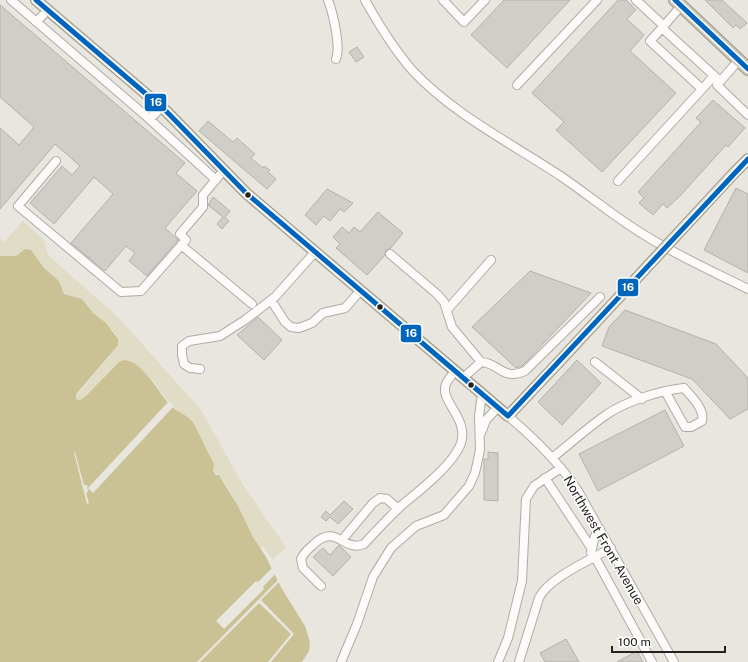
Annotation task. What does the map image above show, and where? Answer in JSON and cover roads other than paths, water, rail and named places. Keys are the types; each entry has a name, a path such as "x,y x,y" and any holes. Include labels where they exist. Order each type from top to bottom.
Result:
{"highway":[{"path":"678,3 744,64"}],"main road":[{"name":"Northwest Front Avenue","path":"36,0 162,107 196,140 223,171 246,193 508,416"},
{"path":"508,416 748,158"}],"street":[{"path":"11,0 150,120 216,180"},
{"path":"328,0 332,12 338,51 336,59"},
{"path":"365,0 388,38 402,57 422,79 450,104 475,122 578,188 645,236 748,289"},
{"path":"443,0 464,22 484,0"},
{"path":"517,84 597,0"},
{"path":"636,0 717,78 717,85 748,115"},
{"path":"678,3 663,27 650,40 702,89"},
{"path":"36,22 48,10"},
{"path":"618,181 702,89 717,78 744,64"},
{"path":"150,120 162,107"},
{"path":"56,161 18,206 121,292 142,291 186,240 180,234 203,207 203,194 223,171"},
{"path":"181,245 252,304"},
{"path":"200,369 190,368 184,364 182,346 188,341 220,336 271,300 315,252"},
{"path":"390,254 437,294 447,310 452,326 482,362"},
{"path":"447,310 490,260"},
{"path":"271,300 285,322 291,327 299,328 312,322 323,313 345,308 360,291"},
{"path":"321,586 303,568 301,559 312,545 323,537 330,535 355,546 364,544 398,509 417,494 459,447 462,438 462,425 448,399 445,390 446,383 482,362 488,363 506,374 518,374 524,371 600,296"},
{"path":"594,362 642,399"},
{"path":"552,458 607,414 665,391 684,388 695,400 702,414 702,420 691,426 685,427 665,391"},
{"path":"341,662 358,624 373,576 391,548 416,526 444,515 469,486 475,473 480,450 479,416 482,394"},
{"path":"480,438 486,420 498,407"},
{"name":"Northwest Front Avenue","path":"508,416 528,433 552,458 581,495 674,662"},
{"path":"498,662 508,638 522,581 526,499 534,486 561,468"},
{"path":"545,478 592,549"},
{"path":"342,540 380,498 387,499 398,509"},
{"path":"600,529 595,536 592,549 592,559 652,662"},
{"path":"519,662 541,593 549,584 611,548"}]}
